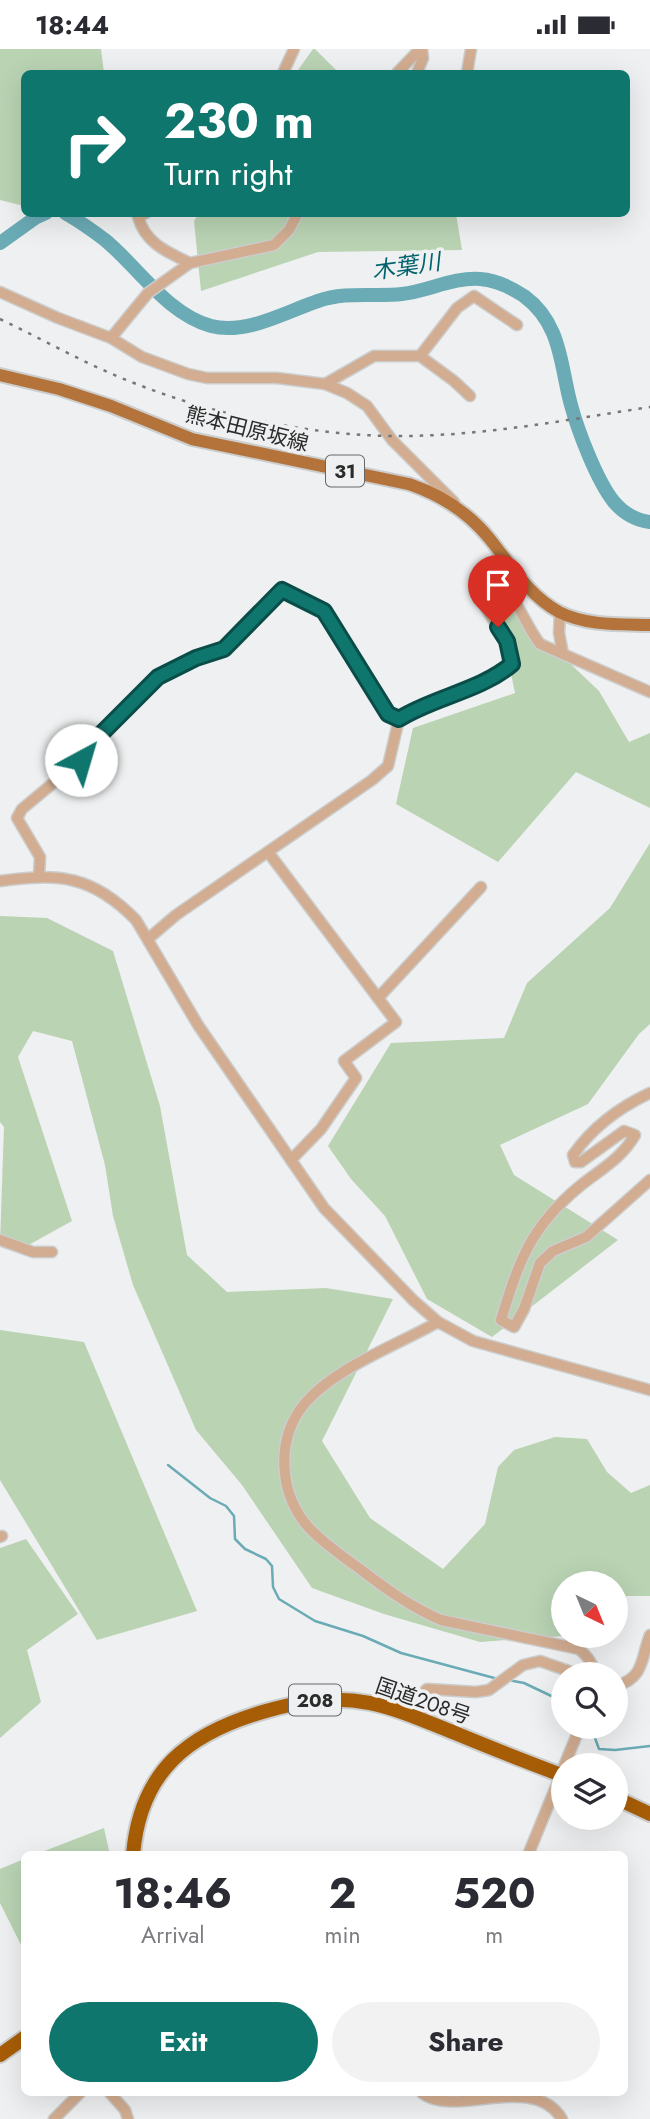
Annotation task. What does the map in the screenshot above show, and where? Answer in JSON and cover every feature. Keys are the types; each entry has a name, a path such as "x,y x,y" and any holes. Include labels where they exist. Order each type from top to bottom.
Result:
{"highway":[{"name":"国道208号","path":"133,1851 135,1826 147,1797 163,1771 181,1751 203,1736 249,1716 317,1699 372,1704 405,1713 551,1767"},
{"path":"628,1804 650,1814"},
{"path":"0,2055 21,2040"}],"main road":[{"name":"熊本田原坂線","path":"0,375 59,389 111,406 192,439 410,484 436,493 465,513 488,536 523,583 560,612 586,621 650,625"}],"street":[{"path":"284,70 294,49"},
{"path":"400,70 421,49"},
{"path":"418,70 423,58 421,49"},
{"path":"468,70 471,49"},
{"path":"138,217 142,230 151,241 190,263"},
{"path":"111,338 148,293 190,263 274,245 289,230 296,217"},
{"path":"0,292 111,338 142,357 188,374 207,379 277,378 325,384 347,393 367,406 392,440 465,513"},
{"path":"420,356 457,308 474,296 517,325"},
{"path":"325,384 374,356 420,356 470,396"},
{"path":"148,939 176,915 388,767 399,719 422,706 500,675 512,664 507,641 481,595 481,589 492,580 500,582 508,591 540,644 650,692"},
{"path":"39,876 40,857 18,818 22,809 81,760 96,739 158,677 196,658 224,649 282,590 324,611 388,714 399,719"},
{"path":"560,612 559,633 563,654"},
{"path":"268,852 396,1022 344,1061 356,1078 321,1129 291,1160"},
{"path":"0,881 39,876 80,882 104,893 129,913 148,939 192,1014 324,1207 387,1276 438,1322 473,1341 650,1390"},
{"path":"377,998 481,887"},
{"path":"650,1093 600,1125 573,1155 575,1162 581,1162 624,1131 635,1135 629,1145 601,1173 581,1185 554,1210 533,1235 518,1266 501,1320 514,1327 524,1308 540,1263 546,1257 553,1251 586,1237 650,1180"},
{"path":"0,1240 33,1252 52,1252"},
{"path":"438,1322 350,1369 307,1401 295,1417 284,1454 284,1472 295,1508 310,1528 333,1549 401,1600 422,1612 441,1620 579,1649 591,1662"},
{"path":"628,1680 640,1670 650,1635"},
{"path":"405,1713 427,1689 476,1692 489,1690 523,1665 540,1661 551,1665"},
{"path":"530,1851 551,1800"},
{"path":"54,2119 77,2096"},
{"path":"113,2096 125,2110 128,2119"},
{"path":"426,2096 436,2103 451,2105 517,2100 545,2101 562,2119"}],"green space":[{"path":"0,49 101,49 104,70 21,70 21,205 0,200"},
{"path":"315,49 336,70 298,70"},
{"path":"196,217 456,217 462,250 318,252 201,291 194,221"},
{"path":"494,591 599,691 629,742 650,733 650,808 576,772 498,862 396,804 413,728 515,693"},
{"path":"650,843 650,1024 639,1034 588,1104 500,1145 514,1175 618,1240 492,1337 427,1299 385,1216 351,1179 328,1146 391,1043 504,1038 527,983 610,908"},
{"path":"0,916 47,918 113,951 160,1106 187,1255 227,1292 326,1288 393,1299 322,1441 370,1518 443,1569 485,1524 498,1467 514,1450 555,1437 587,1439 607,1472 631,1493 650,1485 650,1596 628,1596 628,1571 551,1571 551,1637 480,1642 384,1614 312,1588 242,1485 196,1430 133,1285 113,1216 105,1165 72,1041 33,1031 18,1057 72,1221 25,1247 0,1243 4,1127 0,1122"},
{"path":"0,1330 84,1342 197,1611 97,1640 0,1480"},
{"path":"26,1539 78,1614 27,1650 41,1702 0,1738 0,1548"},
{"path":"104,1828 109,1851 44,1851"},
{"path":"21,1860 21,1945 0,1903 0,1869"}],"waterway":[{"name":"木葉川","path":"0,243 37,217"},
{"name":"木葉川","path":"71,217 105,240 167,301 195,320 211,326 225,328 252,325 328,298 402,294 461,280 486,280 514,290 536,307 553,332 578,428 608,493 626,513 650,522"},
{"path":"168,1465 210,1498 226,1506 234,1516 235,1539 245,1549 266,1559 272,1566 273,1587 279,1599 315,1621 363,1636 401,1653 498,1679"},
{"path":"508,1680 524,1683 551,1696"},
{"path":"595,1739 599,1749 650,1746"}],"railway":[{"path":"0,319 104,370 169,396 231,414 328,432 392,436 457,434 650,407"}],"route":[{"path":"81,760 96,739 158,677 196,658 224,649 282,590 324,611 388,714 399,719 422,706 500,675 512,664 507,641 498,627"}]}
